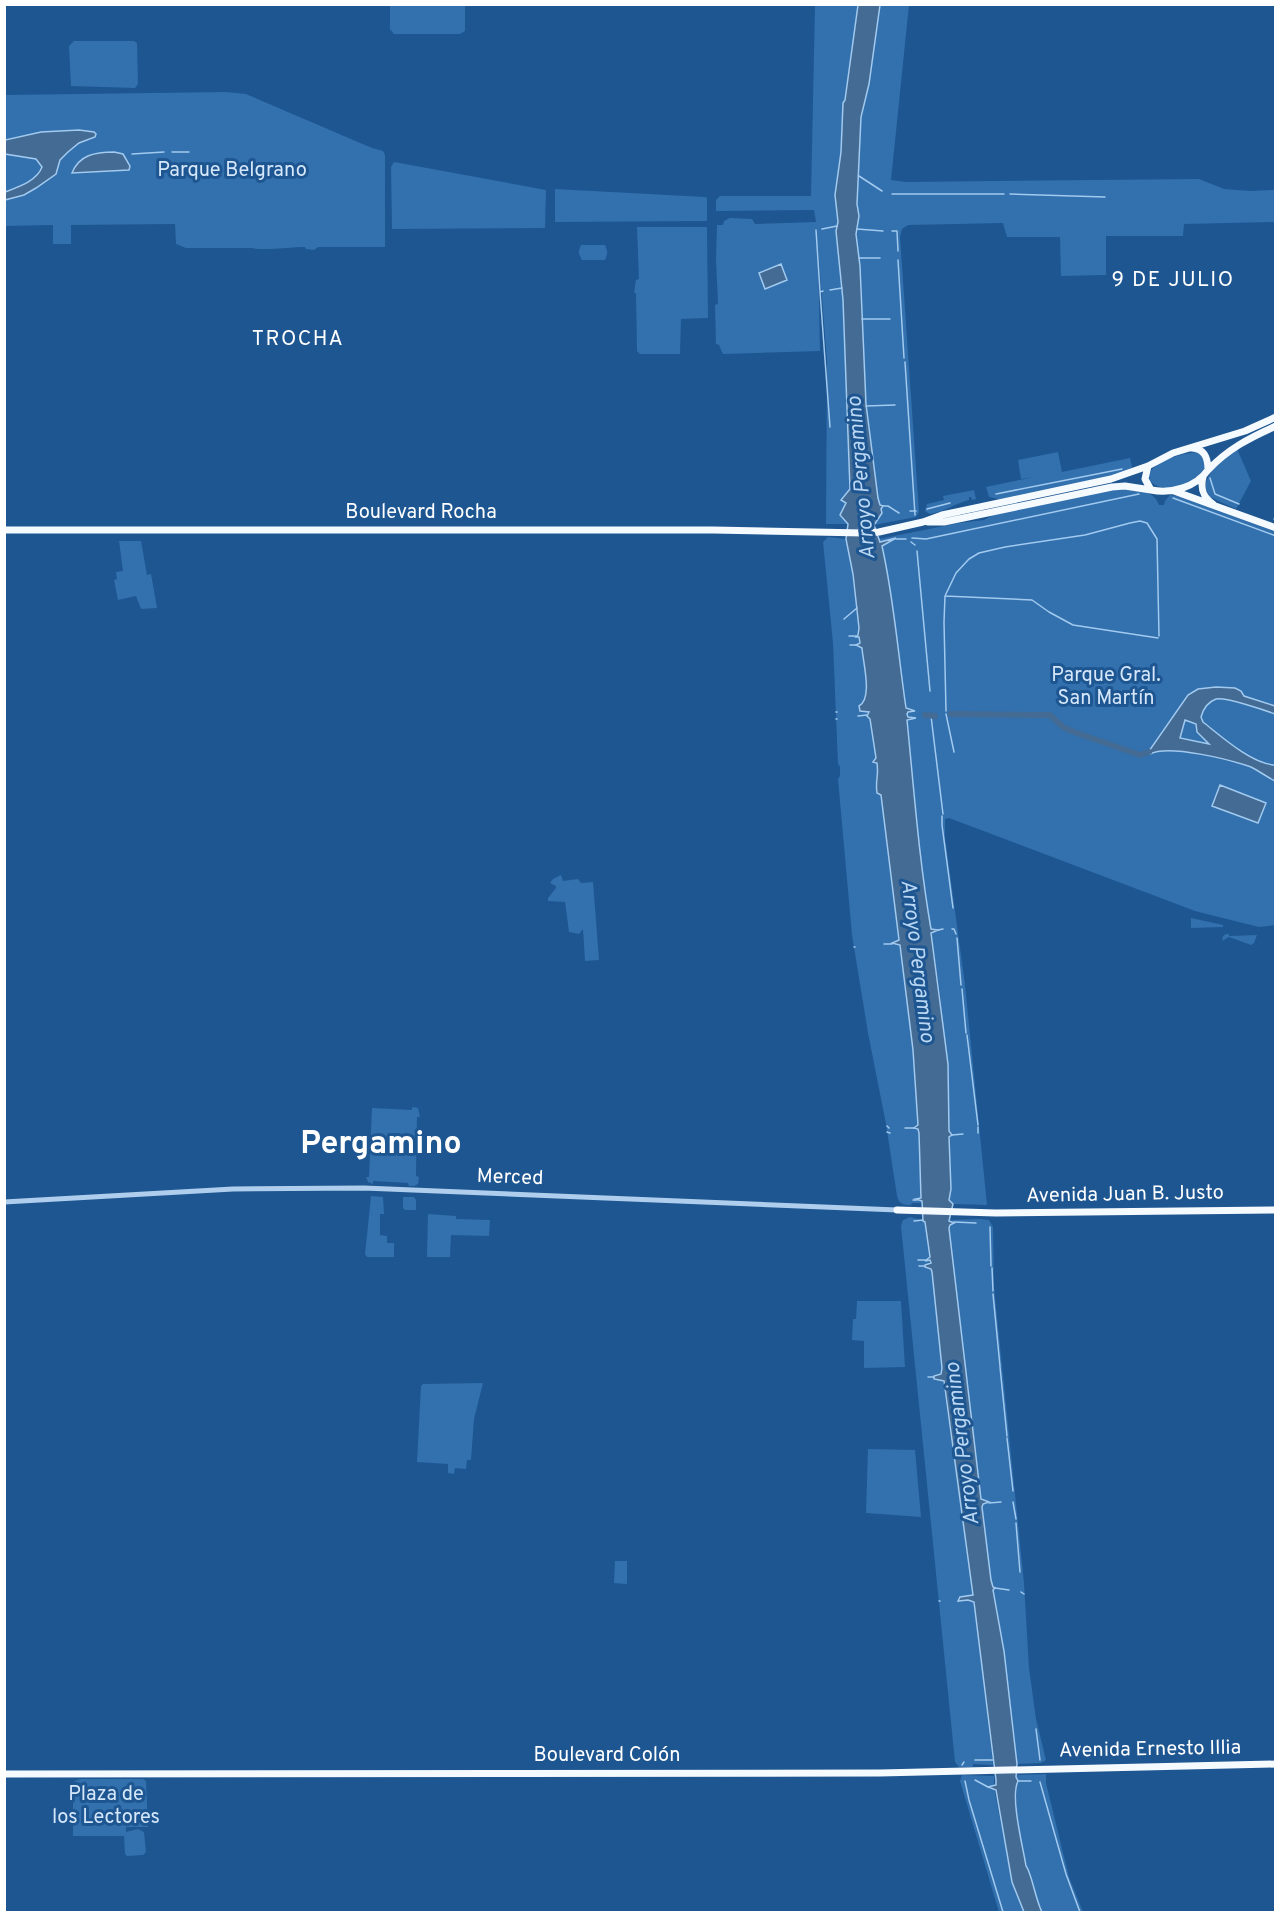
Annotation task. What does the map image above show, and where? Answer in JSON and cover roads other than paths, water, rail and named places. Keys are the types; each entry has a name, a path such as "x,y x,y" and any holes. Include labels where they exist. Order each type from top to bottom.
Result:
{"main road":[{"path":"923,522 942,515 1112,479 1186,449 1245,431 1275,417"},
{"path":"923,522 944,522 1112,487 1125,486 1162,492 1173,491 1186,487 1203,477 1239,443 1275,426"},
{"path":"1186,449 1202,451 1207,456 1208,470"},
{"path":"1148,466 1145,478 1151,490"},
{"path":"1203,477 1202,489 1205,496 1218,507"},
{"path":"1173,491 1275,528"},
{"name":"Boulevard Rocha","path":"4,530 879,532 923,522"},
{"name":"Merced","path":"897,1210 906,1211"},
{"name":"Avenida Juan B. Justo","path":"906,1211 1275,1210"},
{"name":"Avenida Ernesto Illia","path":"982,1770 1275,1764"},
{"name":"Boulevard Colón","path":"4,1774 880,1773 982,1770"}],"street":[{"name":"Merced","path":"4,1202 233,1189 364,1188 897,1210"}],"water":[{"name":"Arroyo Pergamino","path":"858,5 880,5 869,84 861,117 857,204 859,216 856,234 860,266 866,404 878,498 880,505 883,506 882,513 874,525 880,542 896,538 882,546 893,606 906,708 915,711 907,714 908,717 916,718 907,720 917,825 931,929 938,930 931,933 948,1064 949,1131 952,1135 949,1137 951,1189 949,1200 953,1204 949,1221 954,1223 949,1228 981,1499 989,1502 983,1504 982,1507 991,1580 995,1588 993,1590 1004,1651 1017,1764 1018,1781 1015,1798 1018,1822 1026,1866 1042,1912 1024,1912 1012,1882 996,1790 988,1787 996,1785 996,1780 974,1602 958,1601 960,1597 973,1595 944,1381 934,1379 934,1376 941,1374 942,1368 932,1272 931,1269 925,1267 931,1263 930,1260 925,1261 930,1257 923,1221 922,1201 916,1199 921,1198 919,1133 918,1129 914,1128 918,1125 913,1050 900,945 892,943 899,940 881,795 877,793 877,763 873,762 876,758 870,719 867,716 869,712 860,711 859,706 866,696 866,680 862,648 856,645 860,643 859,637 856,637 859,628 853,574 846,539 848,524 840,515 846,503 841,500 850,489 843,300 835,195 841,152 843,103"},
{"path":"79,130 94,132 95,137 79,143 68,152 60,160 56,174 36,188 24,195 5,200 5,192 32,180 42,167 36,159 5,154 5,140 41,132"},
{"path":"114,152 123,154 130,166 129,170 72,173 83,158"},
{"path":"781,264 787,280 765,289 759,273"},
{"path":"1235,688 1244,696 1275,706 1275,714 1236,702 1216,699 1206,706 1201,717 1203,722 1247,755 1275,765 1275,781 1251,767 1215,757 1171,751 1150,754 1149,751 1188,695 1198,689","holes":["1185,720 1196,724 1197,732 1209,744 1180,738"]},
{"path":"1220,785 1266,803 1258,823 1212,806"}],"waterway":[{"path":"132,154 164,152"},
{"path":"172,152 189,152"},
{"path":"859,176 882,191"},
{"path":"892,194 1004,194"},
{"path":"1010,194 1105,197"},
{"path":"822,229 837,226"},
{"path":"857,229 883,231"},
{"path":"816,230 820,291"},
{"path":"892,231 897,231 898,251"},
{"path":"859,258 880,258"},
{"path":"898,260 904,358"},
{"path":"830,290 842,288"},
{"path":"823,291 820,292 830,427"},
{"path":"862,319 890,319"},
{"path":"905,362 915,515"},
{"name":"Arroyo Pergamino","path":"866,406 895,405"},
{"path":"996,494 1122,469"},
{"path":"1210,478 1215,494 1239,504"},
{"path":"912,538 926,539 1139,494"},
{"path":"1173,498 1276,536"},
{"path":"927,509 950,503"},
{"name":"Arroyo Pergamino","path":"883,506 888,506 899,513"},
{"path":"910,511 916,511"},
{"path":"946,711 945,596 956,573 969,559 979,553 1085,535 1140,521 1147,523 1157,539 1159,636"},
{"path":"896,539 906,539"},
{"path":"911,542 915,545"},
{"path":"917,551 930,691"},
{"path":"945,596 1032,600 1073,625 1158,638"},
{"path":"844,619 857,608"},
{"path":"849,636 856,636"},
{"path":"850,645 856,645"},
{"path":"946,714 954,752"},
{"path":"951,714 1050,715 1063,727 1074,732 1140,755 1149,752"},
{"path":"858,716 867,715"},
{"path":"925,715 935,716"},
{"path":"931,716 943,814"},
{"path":"942,816 953,908"},
{"path":"938,930 943,929"},
{"path":"952,929 956,934"},
{"path":"957,938 961,985"},
{"name":"Arroyo Pergamino","path":"884,944 892,944"},
{"path":"962,989 966,1033"},
{"path":"967,1035 978,1125"},
{"path":"978,1127 978,1133"},
{"path":"905,1128 914,1128"},
{"path":"952,1135 963,1134"},
{"path":"914,1221 923,1220"},
{"path":"954,1222 976,1223"},
{"path":"990,1227 991,1266"},
{"path":"918,1260 925,1260"},
{"path":"919,1266 925,1266"},
{"path":"992,1268 993,1291"},
{"path":"993,1294 1000,1366"},
{"path":"1000,1367 1007,1436"},
{"name":"Arroyo Pergamino","path":"928,1377 934,1377"},
{"path":"1007,1438 1013,1491"},
{"name":"Arroyo Pergamino","path":"989,1503 1001,1502"},
{"path":"1013,1502 1016,1519"},
{"path":"1016,1523 1020,1572"},
{"path":"995,1588 1009,1590"},
{"path":"1036,1729 1040,1760"},
{"path":"975,1760 993,1760"},
{"path":"975,1780 988,1787"},
{"path":"965,1781 1003,1912"},
{"path":"1018,1781 1031,1781"},
{"path":"1040,1782 1066,1874 1080,1912"}],"district":[{"name":"9 DE JULIO","path":"1173,280"},
{"name":"TROCHA","path":"298,339"},
{"name":"Pergamino","path":"381,1145"}],"park label":[{"name":"Parque Belgrano","path":"232,171"},
{"name":"Parque Gral. San Martín","path":"1106,688"},
{"name":"Plaza de los Lectores","path":"106,1806"}]}
